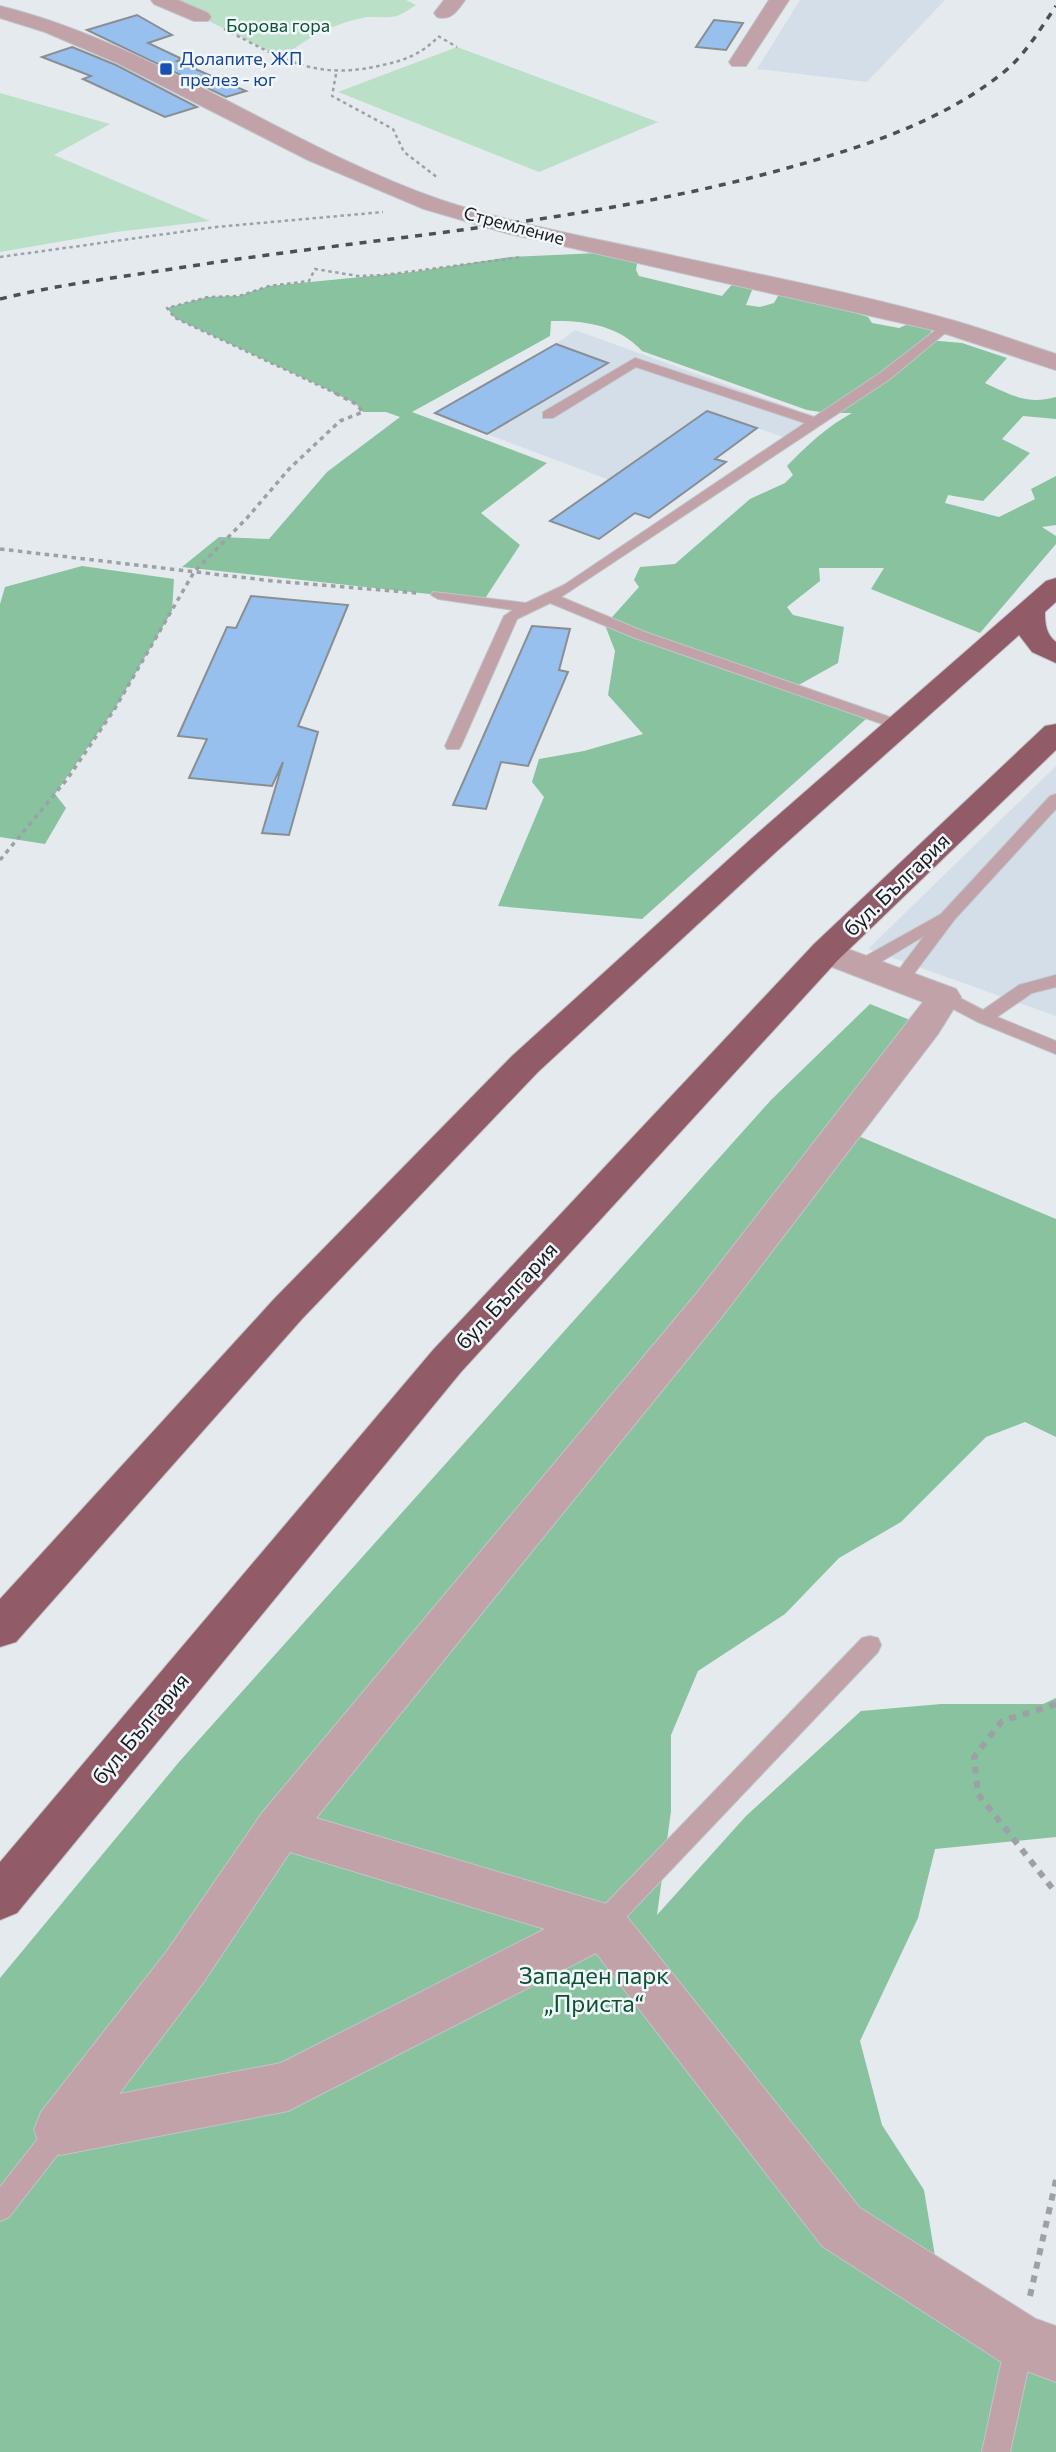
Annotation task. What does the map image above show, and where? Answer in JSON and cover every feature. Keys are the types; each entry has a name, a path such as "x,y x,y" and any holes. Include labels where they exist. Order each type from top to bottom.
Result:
{"highway":[{"path":"1044,598 1030,632 1038,643 1056,653"},
{"path":"0,1629 288,1309 525,1065 764,845 1044,598"},
{"name":"бул. България","path":"0,1898 447,1361 864,965 1056,733"}],"street":[{"path":"161,0 201,17"},
{"path":"739,62 779,0"},
{"name":"Стремление","path":"0,12 52,28 124,59 316,155 400,191 506,226 703,268 946,326 1056,362"},
{"path":"61,2130 185,1968 279,1828 710,1304 925,1026 944,997 864,965"},
{"path":"279,1828 603,1924 841,2227 1038,2348"},
{"path":"61,2130 288,2086 603,1924"}],"lane":[{"path":"453,746 511,616 525,607 551,598 885,376 946,326"},
{"path":"548,415 635,362 816,422"},
{"path":"438,595 525,607"},
{"path":"551,598 640,635 899,725"},
{"path":"864,965 949,915 1056,799"},
{"path":"864,965 949,915"},
{"path":"984,1018 1013,993 1038,983 1056,981"},
{"path":"944,997 984,1018 1056,1048"},
{"path":"603,1924 870,1645"},
{"path":"0,2208 61,2130"},
{"path":"996,2452 1038,2348"}],"path":[{"path":"201,17 286,61 311,70 336,74 368,70 401,61 421,51 438,37"},
{"path":"336,74 332,96 393,128 404,152 443,182"},
{"path":"0,257 216,227 384,212"},
{"path":"0,860 68,778 114,710 194,572 247,518 289,469 340,421 363,412 356,404 327,389 174,318 167,308 208,297 239,296 269,286 309,281 316,270 358,276 384,275 510,257 561,255 566,246 575,242"},
{"path":"0,549 194,572 438,595"},
{"path":"1056,1704 1002,1721 974,1757 978,1794 1056,1893"},
{"path":"1038,2348 1056,2180"}],"shaded area":[{"path":"800,0 945,0 867,82 757,69"},
{"path":"575,330 819,418 792,440 707,411 609,480 487,434 607,363 556,344"},
{"path":"1056,766 1056,1016 868,949"}],"green space":[{"name":"Борова гора","path":"161,0 406,0 416,5 397,16 363,18 337,25 300,44 282,58"},
{"path":"457,47 658,122 539,172 338,92"},
{"path":"0,93 110,124 54,155 210,221 116,232 0,252"},
{"path":"598,253 638,257 636,270 639,276 722,296 735,281 754,285 746,305 760,307 774,303 782,289 868,317 872,323 899,328 911,323 932,329 928,340 962,343 1007,358 985,383 1011,395 1028,399 1056,397 1056,419 1023,416 1002,439 1030,453 983,501 948,495 945,503 999,517 1035,499 1031,489 1056,476 1056,525 1042,527 1056,536 1056,544 980,633 871,589 884,568 819,568 820,581 787,607 793,615 844,627 838,663 788,691 866,719 642,919 498,906 544,797 532,782 539,759 584,751 643,734 608,695 615,651 605,625 639,587 634,580 640,567 675,564 750,499 785,483 793,475 787,466 818,436 852,413 807,410 642,351 623,335 612,330 588,323 551,321 550,336 412,412 547,463 481,513 520,545 484,600 182,567 219,537 269,539 327,472 400,417 386,412 363,412 356,404 327,389 175,318 167,308 208,297 239,296 269,286 413,272 510,257"},
{"path":"82,566 174,579 172,611 114,710 55,794 66,808 45,844 0,837 0,604 5,587"},
{"name":"Западен парк „Приста“","path":"870,1004 925,1026 844,1130 1056,1219 1056,1437 1025,1422 986,1437 901,1522 839,1558 785,1614 698,1671 671,1735 671,1811 657,1915 746,1816 861,1711 941,1704 1043,1704 1056,1698 1056,1837 935,1849 918,1918 860,2041 882,2125 924,2190 941,2292 1056,2352 1056,2452 0,2452 0,1978 179,1762 771,1100"}],"building":[{"path":"137,15 172,35 148,43 182,59 177,61 246,91 226,97 87,30"},
{"path":"714,20 743,23 726,50 696,47"},
{"path":"72,47 116,65 197,107 165,117 83,79 91,76 42,57"},
{"path":"556,344 608,363 487,434 435,413"},
{"path":"707,411 757,428 715,459 726,462 649,518 635,513 599,539 550,521"},
{"path":"251,596 348,605 298,726 318,732 289,835 262,833 283,762 272,786 189,778 207,739 178,736 227,627 236,628"},
{"path":"532,626 570,629 559,670 568,672 528,766 501,762 486,809 453,805"}],"railway":[{"path":"0,299 85,282 247,258 549,218 699,190 773,172 864,145 951,107 978,91 1012,65 1056,6"}],"place":[{"name":"Долапите, ЖП прелез - юг","path":"166,69"}]}
